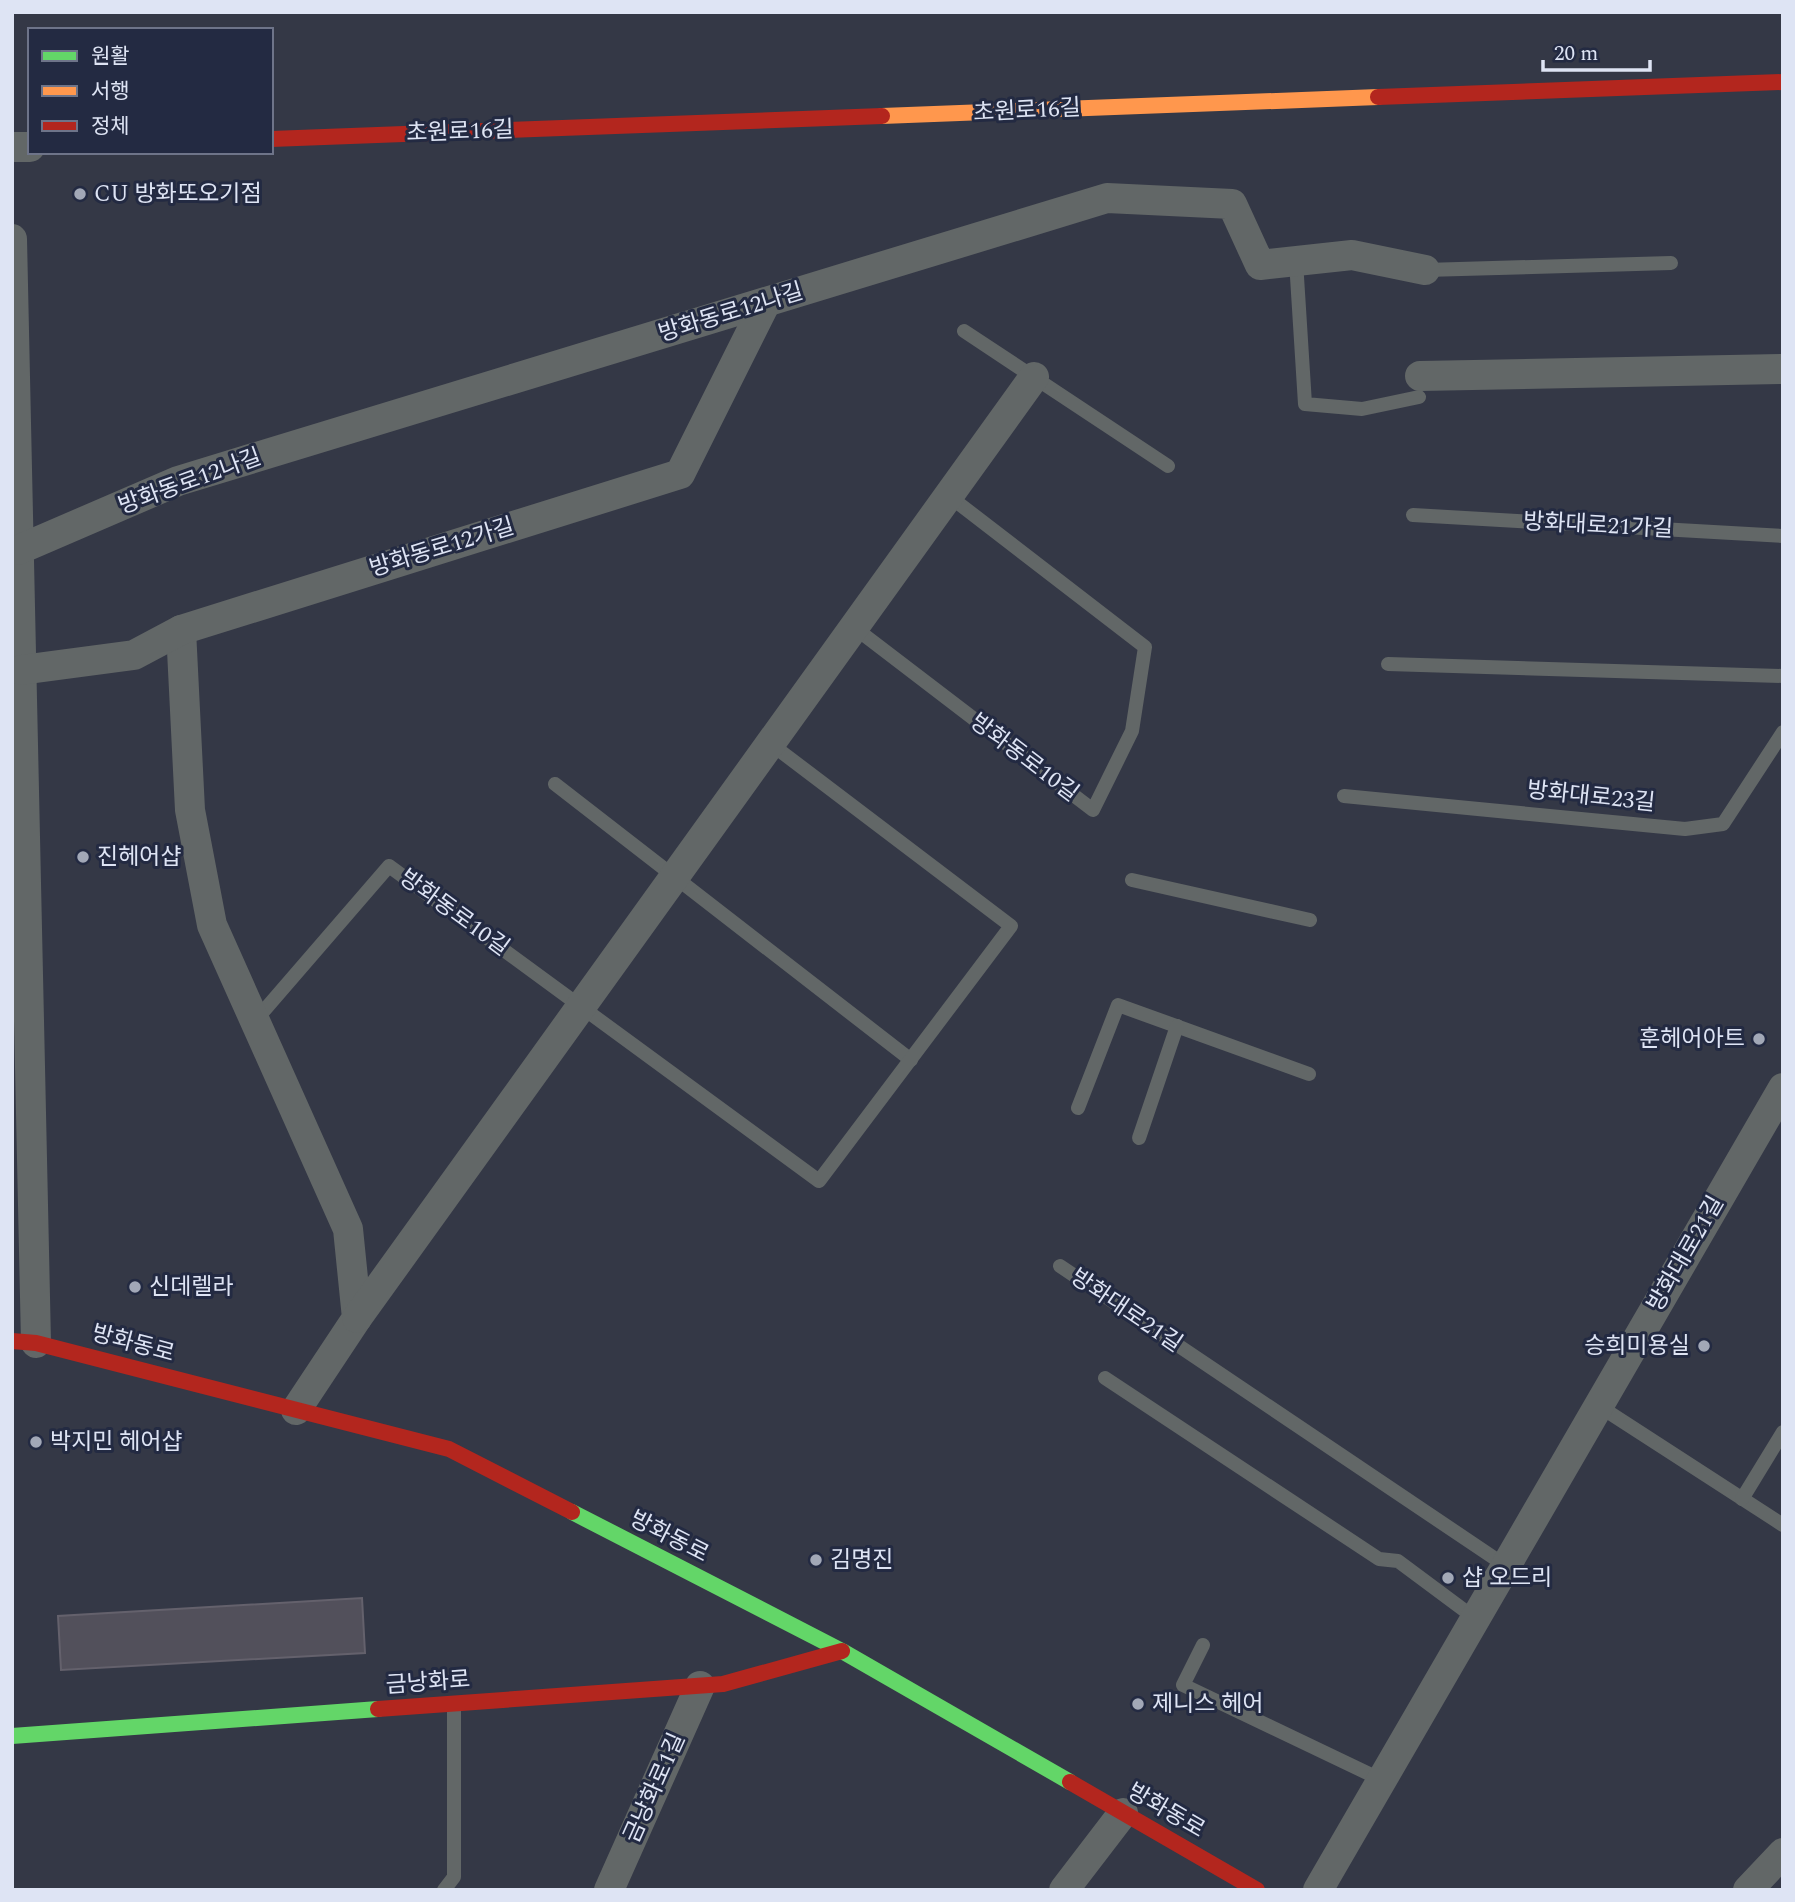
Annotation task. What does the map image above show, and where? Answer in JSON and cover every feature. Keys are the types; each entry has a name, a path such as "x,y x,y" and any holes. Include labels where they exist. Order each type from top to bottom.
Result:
{"street":[{"name":"초원로16길","path":"273,139 1783,82"},
{"name":"방화동로12나길","path":"18,550 178,481 1107,198 1232,204 1260,265 1352,255 1424,270"},
{"path":"12,239 18,550 24,1342"},
{"name":"방화동로12가길","path":"17,670 134,655 181,630 680,474 765,303"},
{"path":"1419,387 1783,369"},
{"path":"296,1410 357,1318 1034,377"},
{"path":"181,630 190,810 212,925 348,1229 357,1318"},
{"name":"방화대로21길","path":"1318,1890 1599,1406 1775,1121 1783,1088"},
{"name":"방화동로","path":"24,1342 449,1449 842,1651 1257,1890"},
{"name":"금낭화로","path":"12,1736 723,1684 842,1651"},
{"name":"금낭화로1길","path":"609,1890 700,1686"},
{"path":"1064,1890 1123,1813"},
{"path":"1748,1890 1783,1853"}],"lane":[{"path":"1296,261 1305,404 1362,409 1419,387"},
{"path":"1424,270 1671,263"},
{"path":"964,331 1168,466"},
{"name":"방화동로10길","path":"855,628 1093,810 1132,731 1145,647 949,496"},
{"name":"방화대로21가길","path":"1413,515 1783,536"},
{"path":"1388,664 1783,676"},
{"name":"방화대로23길","path":"1344,796 1685,829 1723,824 1783,732"},
{"name":"방화동로10길","path":"255,1021 389,866 819,1181 1011,926 771,744"},
{"path":"555,784 911,1060"},
{"path":"1132,880 1310,920"},
{"path":"1079,1108 1118,1005 1308,1074"},
{"path":"1139,1138 1177,1026"},
{"name":"방화대로21길","path":"1060,1266 1506,1566"},
{"path":"1104,1378 1379,1559 1398,1561 1476,1619"},
{"path":"1599,1406 1783,1525"},
{"path":"1742,1499 1783,1432"},
{"path":"1203,1645 1183,1685 1382,1780"},
{"path":"444,1890 454,1877 454,1704"}],"building":[{"path":"362,1598 365,1653 61,1670 58,1616"}],"traffic: fast":[{"path":"572,1512 842,1651 1070,1782"},
{"path":"12,1736 378,1709"}],"traffic: slow":[{"path":"882,116 1378,97"}],"traffic: jam":[{"path":"1378,97 1783,82"},
{"path":"273,139 882,116"},
{"path":"12,1341 36,1343 449,1449 572,1512"},
{"path":"378,1709 723,1684 842,1651"},
{"path":"1070,1782 1257,1890"}],"place":[{"name":"CU 방화또오기점","path":"80,194"},
{"name":"진헤어샵","path":"83,857"},
{"name":"훈헤어아트","path":"1759,1039"},
{"name":"신데렐라","path":"135,1287"},
{"name":"승희미용실","path":"1704,1346"},
{"name":"박지민 헤어샵","path":"36,1442"},
{"name":"김명진","path":"816,1560"},
{"name":"샵 오드리","path":"1448,1578"},
{"name":"제니스 헤어","path":"1138,1704"}]}
